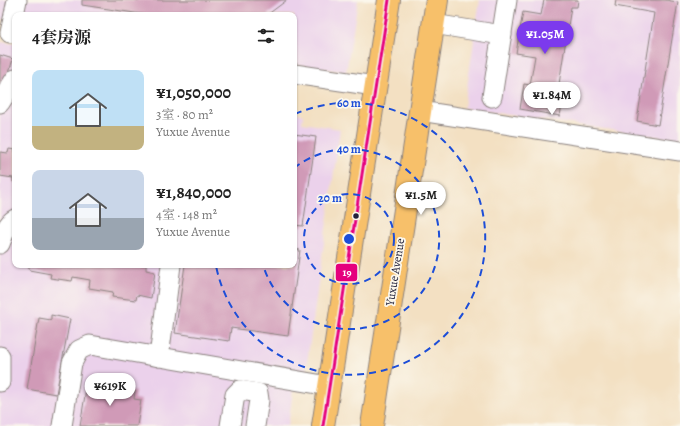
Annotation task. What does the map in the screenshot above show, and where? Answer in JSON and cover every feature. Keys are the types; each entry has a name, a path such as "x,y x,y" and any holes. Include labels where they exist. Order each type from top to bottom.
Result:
{"main road":[{"path":"323,426 389,0"},
{"name":"Yuxue Avenue","path":"372,426 437,0"}],"street":[{"path":"14,12 17,0"},
{"path":"492,97 507,0"},
{"path":"8,33 12,18"},
{"path":"433,24 502,35"},
{"path":"297,74 376,86"},
{"path":"0,103 12,84"},
{"path":"420,111 680,151"},
{"path":"0,244 12,221"},
{"path":"159,357 171,268"},
{"path":"62,426 72,362 79,350 90,345 329,386"},
{"path":"0,356 0,382"},
{"path":"230,426 235,395 240,390 258,393 259,400 255,426"}],"shaded area":[{"path":"0,0 358,0 346,72 297,64 297,12 12,12 12,21 0,19"},
{"path":"480,0 680,0 680,140 464,108"},
{"path":"0,42 12,44 12,75 0,96"},
{"path":"12,93 12,268 297,268 297,114 303,115 302,123 340,129 303,391 293,390 288,426 0,426 0,112"}],"building":[{"path":"82,0 287,0 271,12 128,12 82,5"},
{"path":"544,0 578,0 577,7 571,7 557,97 563,98 560,116 520,109 524,84 530,85 535,56 516,53 523,12 541,15"},
{"path":"616,0 665,0 678,2 658,125 637,121 654,13 615,6"},
{"path":"0,55 12,59 12,62 6,82 0,81"},
{"path":"297,134 316,137 303,226 297,225"},
{"path":"9,149 12,150 12,178 0,176 0,152 8,153"},
{"path":"297,250 300,250 288,336 231,328 229,341 175,333 185,268 297,268"},
{"path":"29,268 146,268 146,270 155,272 151,298 137,295 136,300 112,297 113,292 89,288 90,280 73,277 72,281 50,278 51,274 29,270"},
{"path":"51,315 70,319 56,394 27,389 39,318 51,320"},
{"path":"87,383 135,391 134,399 141,400 137,426 80,426"}],"transit line":[{"name":"19","path":"323,426 389,0"}]}
